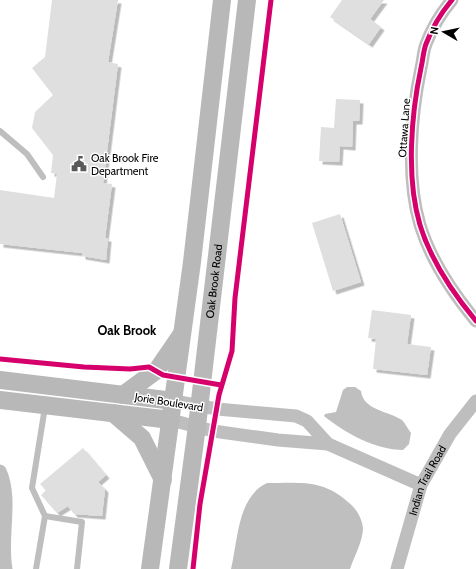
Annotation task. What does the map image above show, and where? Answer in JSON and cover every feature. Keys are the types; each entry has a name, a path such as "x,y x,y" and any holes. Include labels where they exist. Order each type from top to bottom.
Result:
{"main road":[{"path":"151,562 174,401 222,0"},
{"name":"Oak Brook Road","path":"178,566 247,0"},
{"path":"123,395 156,370 182,333"},
{"name":"Jorie Boulevard","path":"0,380 174,401"},
{"name":"Jorie Boulevard","path":"0,400 113,412 171,420"},
{"path":"113,412 142,438 163,480"}],"street":[{"name":"Ottawa Lane","path":"452,0 438,19 426,46 418,82 413,127 414,189 420,224 431,254 444,279 476,321"},
{"name":"Jorie Boulevard","path":"174,401 242,412 296,416 306,421 328,444"},
{"name":"Indian Trail Road","path":"397,569 421,485 450,434 476,401"},
{"name":"Jorie Boulevard","path":"171,420 213,431 278,440 328,444 421,485"},
{"path":"0,471 5,490 3,536 6,569"}],"lane":[{"path":"0,131 27,154 43,177"},
{"path":"36,569 45,516 32,488 46,405"},
{"path":"45,516 82,522 77,569"}],"shaded area":[{"path":"347,387 355,387 361,391 366,402 371,406 403,421 411,433 409,444 403,450 372,444 351,434 324,416 325,414 336,412 343,390"},
{"path":"267,483 300,483 320,486 339,495 354,507 360,517 363,533 350,569 231,569 240,521 244,509 250,498 257,490"}],"building":[{"name":"Oak Brook Fire Department","path":"52,0 118,0 108,62 118,64 103,183 112,184 105,238 108,238 106,260 82,256 82,253 0,244 0,190 54,198 57,174 51,173 53,155 32,128 35,112 53,95 32,68 45,57"},
{"path":"342,0 384,0 370,19 381,27 369,44 330,17"},
{"path":"336,99 360,100 359,121 353,121 352,147 340,146 339,162 319,161 321,127 334,128"},
{"path":"340,214 361,282 333,291 312,223"},
{"path":"372,310 411,315 407,344 431,347 427,375 373,369 376,339 368,338"},
{"path":"83,448 106,475 98,482 105,489 102,516 74,514 68,506 57,513 41,495 46,490 40,484"}],"cycle path":[{"path":"193,569 200,504 219,395 232,351 235,298 271,0"},
{"path":"452,0 434,26 424,50 413,126 413,187 420,225 436,264 459,299 476,321"},
{"path":"0,359 84,367 130,369 149,367 163,375 221,385"}],"place":[{"name":"Oak Brook Fire Department","path":"79,164"}],"district":[{"name":"Oak Brook","path":"127,330"}]}
